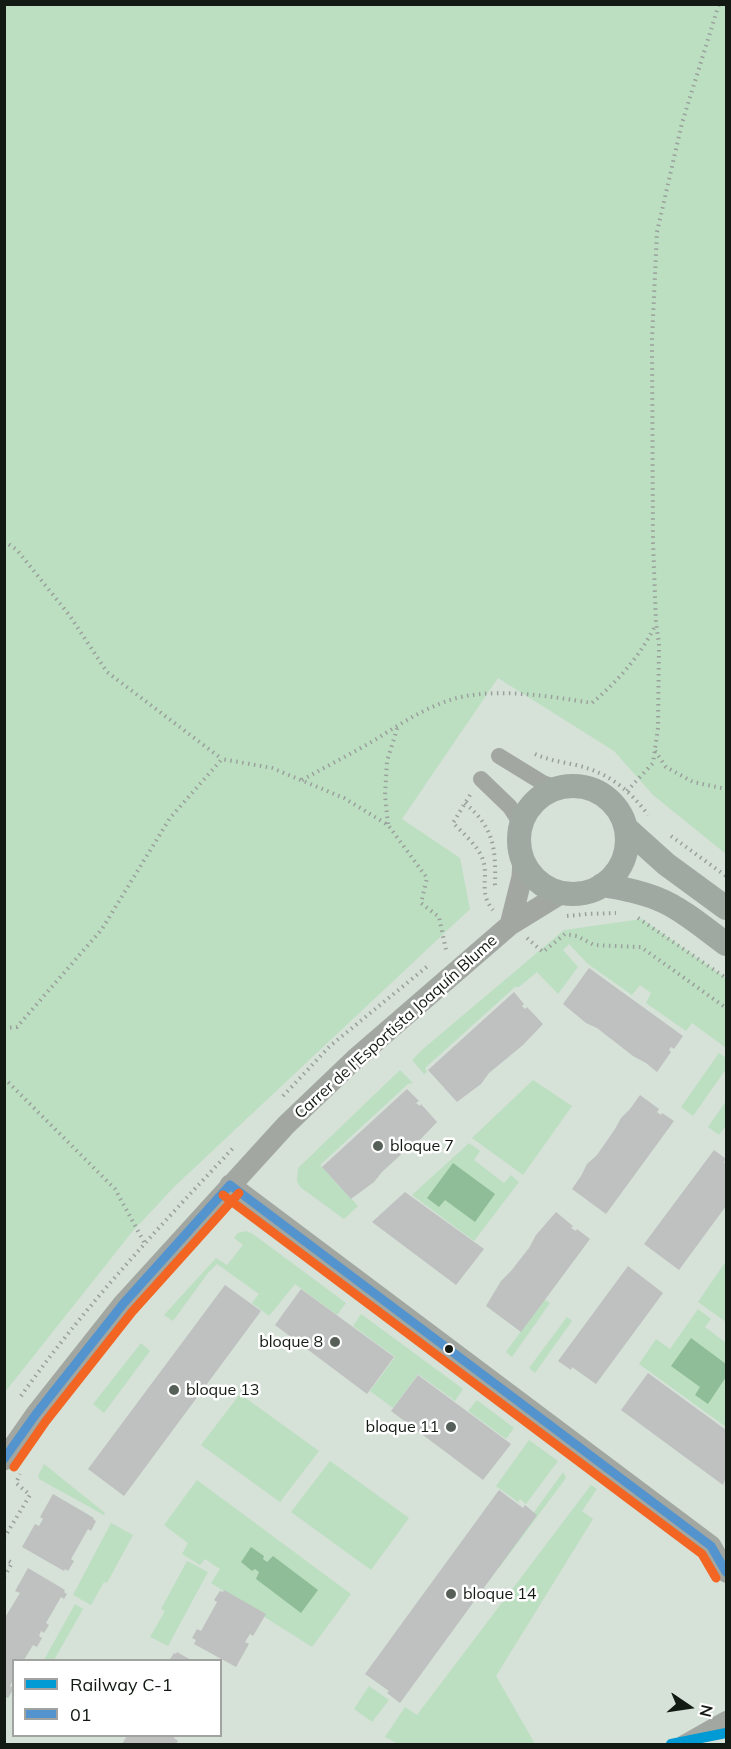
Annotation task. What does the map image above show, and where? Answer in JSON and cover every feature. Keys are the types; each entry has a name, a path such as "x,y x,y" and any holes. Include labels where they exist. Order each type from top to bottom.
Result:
{"main road":[{"path":"575,785 600,793 608,798 619,811 626,828 627,844 623,860 615,874 603,885 590,891 576,894 562,893 550,888 530,872 523,860 519,842 521,824 529,808 541,796 557,788 575,785"},
{"path":"626,828 666,864 726,908"},
{"path":"603,885 660,900 726,944"}],"street":[{"path":"499,756 543,783 557,788"},
{"path":"481,779 510,807 521,824"},
{"path":"506,915 522,877 523,860"},
{"name":"Carrer de l'Esportista Joaquín Blume","path":"13,1467 36,1414 123,1304 286,1125 506,915 562,893"},
{"path":"230,1185 711,1546 726,1572"},
{"path":"682,1744 726,1719"}],"path":[{"path":"627,791 652,763 658,728 659,644 653,542 652,339 657,232 682,123 719,4"},
{"path":"4,541 18,550 70,616 107,672 222,759 272,768 344,798 388,825 427,878 421,903 439,917 446,950"},
{"path":"302,780 416,714 448,700 491,693 592,703 612,686 646,644 656,623"},
{"path":"388,825 385,795 387,761 399,725"},
{"path":"655,750 666,767 693,782 726,789"},
{"path":"533,753 598,772 621,785 639,802 653,823"},
{"path":"4,1028 17,1027 102,929 170,818 222,759"},
{"path":"481,779 453,823 483,860 487,903 506,915"},
{"path":"465,803 487,828 495,848 495,885 506,915"},
{"path":"662,829 726,876"},
{"path":"559,917 613,912 622,914"},
{"name":"Carrer de l'Esportista Joaquín Blume","path":"506,915 543,952 565,934 577,936 594,945 641,947 726,1008"},
{"path":"631,915 642,920 726,978"},
{"path":"4,1078 115,1190 144,1242"},
{"path":"4,1538 30,1495 16,1483 13,1467"},
{"path":"4,1558 12,1563 4,1577"}],"shaded area":[{"path":"5,4 726,5 726,854 653,795 614,751 498,678 402,819 460,858 470,909 174,1187 132,1232 5,1392"},
{"path":"642,919 726,978 726,1048 692,1023 686,1031 646,1003 651,993 640,985 632,995 588,964 569,944 563,950 578,967 558,994 537,972 519,987 515,987 425,1068 427,1072 424,1074 412,1060 564,930"},
{"path":"719,1053 726,1058 726,1069 693,1116 681,1107"},
{"path":"400,1070 413,1083 408,1084 320,1165 358,1206 344,1219 300,1187 297,1181 298,1168"},
{"path":"533,1080 572,1106 523,1175 472,1138"},
{"path":"726,1101 726,1126 719,1135 708,1127"},
{"path":"469,1143 480,1151 474,1160 504,1183 511,1175 519,1182 474,1241 412,1195"},
{"path":"453,1163 495,1194 475,1222 445,1200 439,1207 427,1198"},
{"path":"246,1231 346,1303 337,1315 295,1284 269,1316 252,1303 259,1294 217,1264 173,1321 164,1315 216,1258 227,1265 243,1245 234,1238 238,1233"},
{"path":"726,1261 726,1322 698,1302"},
{"path":"544,1299 550,1303 512,1357 506,1352"},
{"path":"698,1309 711,1319 705,1327 726,1343 726,1427 639,1364 656,1339 670,1349"},
{"path":"361,1314 463,1389 455,1401 418,1374 393,1408 370,1391 395,1357 353,1326"},
{"path":"567,1317 572,1321 535,1373 529,1368"},
{"path":"691,1338 726,1364 726,1377 708,1404 695,1395 700,1387 671,1366"},
{"path":"141,1343 150,1351 104,1413 93,1404"},
{"path":"240,1394 319,1451 280,1502 201,1445"},
{"path":"477,1400 514,1428 506,1439 468,1411"},
{"path":"529,1440 558,1461 526,1504 520,1499 518,1502 496,1486"},
{"path":"330,1461 409,1518 371,1570 291,1512"},
{"path":"44,1464 105,1513 104,1515 39,1479 38,1476"},
{"path":"563,1472 566,1478 499,1568 494,1568"},
{"path":"197,1480 351,1594 312,1647 211,1583 220,1569 205,1559 200,1565 182,1554 188,1543 164,1525"},
{"path":"591,1485 597,1489 582,1511 593,1519 496,1676 535,1744 398,1744 385,1737 405,1707 417,1715"},
{"path":"111,1523 133,1535 107,1583 104,1582 91,1605 73,1595"},
{"path":"251,1547 264,1556 263,1559 267,1562 273,1556 318,1590 301,1613 256,1579 259,1572 255,1569 252,1571 241,1562"},
{"path":"187,1561 208,1572 168,1646 150,1637 165,1611 161,1609"},
{"path":"75,1604 83,1609 55,1659 45,1659"},
{"path":"369,1686 389,1700 372,1722 354,1709"}],"building":[{"path":"589,968 683,1036 674,1049 671,1047 669,1050 671,1052 657,1072 597,1028 586,1023 563,1004"},
{"path":"514,992 524,1004 522,1006 525,1009 527,1007 543,1024 523,1045 489,1073 481,1084 457,1102 428,1070"},
{"name":"bloque 7","path":"407,1089 419,1101 416,1103 420,1106 421,1104 437,1122 374,1182 351,1199 322,1167"},
{"path":"640,1095 659,1109 657,1112 674,1121 606,1214 572,1189 587,1164 597,1155 621,1118"},
{"path":"714,1150 726,1159 724,1162 726,1164 726,1206 679,1270 644,1244"},
{"path":"405,1192 484,1249 456,1285 372,1222"},
{"path":"556,1212 573,1226 571,1228 576,1231 577,1229 590,1239 521,1332 486,1306 501,1281"},
{"path":"628,1266 663,1293 596,1384 572,1367 571,1370 558,1361"},
{"name":"bloque 13","path":"225,1285 261,1311 124,1496 88,1469"},
{"name":"bloque 8","path":"301,1289 394,1357 367,1394 275,1325"},
{"path":"648,1373 726,1430 726,1477 723,1485 621,1410"},
{"name":"bloque 11","path":"418,1375 511,1444 483,1480 391,1411"},
{"name":"bloque 14","path":"499,1490 523,1508 525,1505 537,1515 400,1703 387,1693 389,1691 365,1674"},
{"path":"53,1494 96,1521 91,1531 88,1529 71,1559 74,1561 68,1571 65,1569 64,1571 22,1547 35,1524 39,1526 43,1519 40,1517"},
{"path":"28,1568 65,1590 67,1594 64,1599 61,1597 46,1623 49,1625 44,1633 41,1631 39,1636 42,1638 37,1647 33,1645 25,1659 12,1659 10,1686 12,1691 8,1698 4,1696 4,1619 20,1593 15,1591"},
{"path":"224,1590 266,1614 253,1636 250,1634 245,1642 249,1644 236,1667 194,1644 196,1640 192,1638 197,1629 201,1631 217,1602 214,1600 220,1591"},
{"path":"177,1652 189,1659 170,1659 174,1653"},
{"path":"126,1737 174,1737 178,1741 176,1744 122,1744"}],"rail line":[{"name":"C-1","path":"671,1744 726,1733"}],"transit line":[{"name":"01","path":"230,1185 711,1546 726,1572"},
{"name":"01","path":"4,1459 36,1414 123,1304 230,1185"},
{"path":"14,1467 46,1421 132,1312 239,1193"},
{"path":"223,1195 702,1554 716,1578"}],"place":[{"name":"bloque 7","path":"378,1146"},
{"name":"bloque 8","path":"335,1342"},
{"name":"bloque 13","path":"174,1390"},
{"name":"bloque 11","path":"451,1427"},
{"name":"bloque 14","path":"451,1594"}]}
